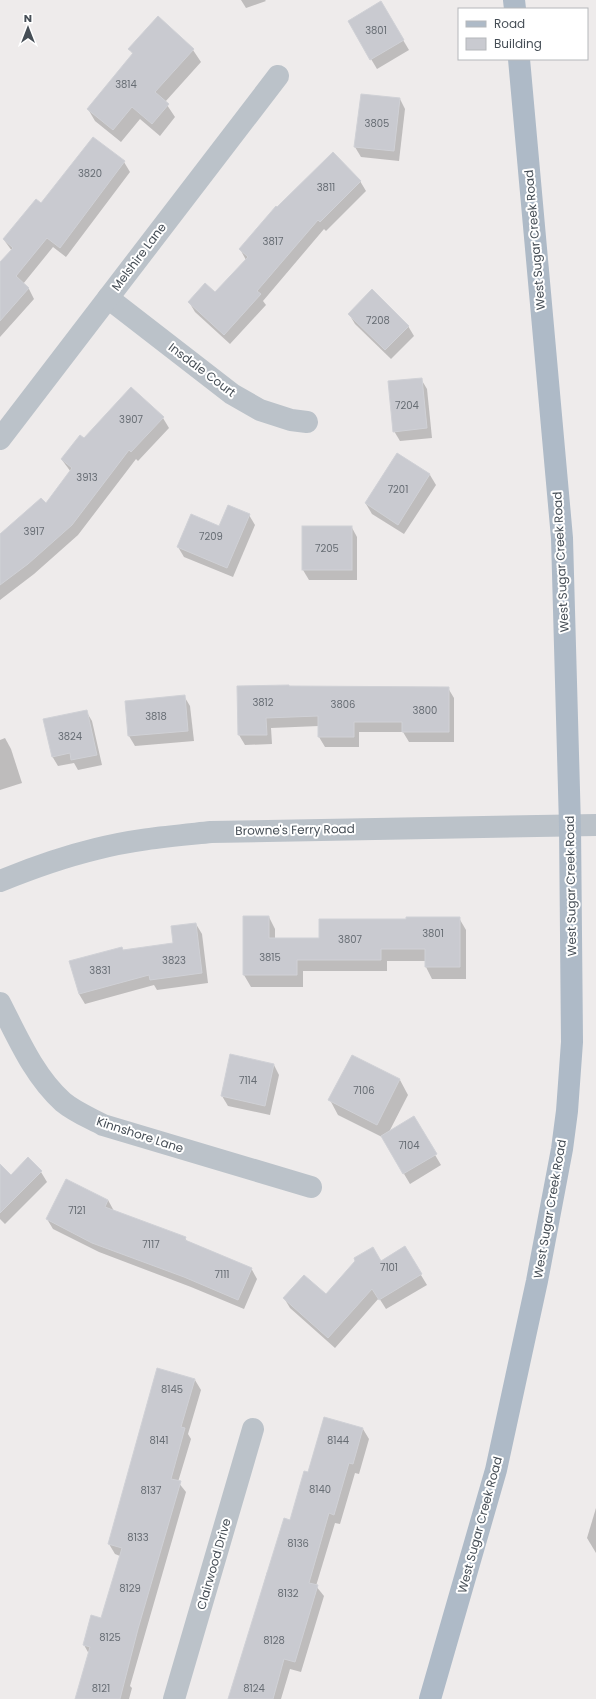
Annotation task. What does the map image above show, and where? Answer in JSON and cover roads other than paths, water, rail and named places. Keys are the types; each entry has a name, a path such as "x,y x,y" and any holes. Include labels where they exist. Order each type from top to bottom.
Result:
{"main road":[{"name":"West Sugar Creek Road","path":"430,1699 496,1470 537,1281 562,1149 567,1111 572,1042 570,826 562,538 519,60"}],"street":[{"name":"Melshire Lane","path":"0,439 278,76"},
{"name":"Insdale Court","path":"108,298 232,394 260,410 291,420 307,422"},
{"name":"Browne's Ferry Road","path":"0,880 42,864 97,848 154,838 211,832 596,826"},
{"name":"Kinnshore Lane","path":"0,1003 42,1080 63,1102 76,1111 103,1125 311,1187"},
{"name":"Clairwood Drive","path":"174,1699 253,1429"}]}
